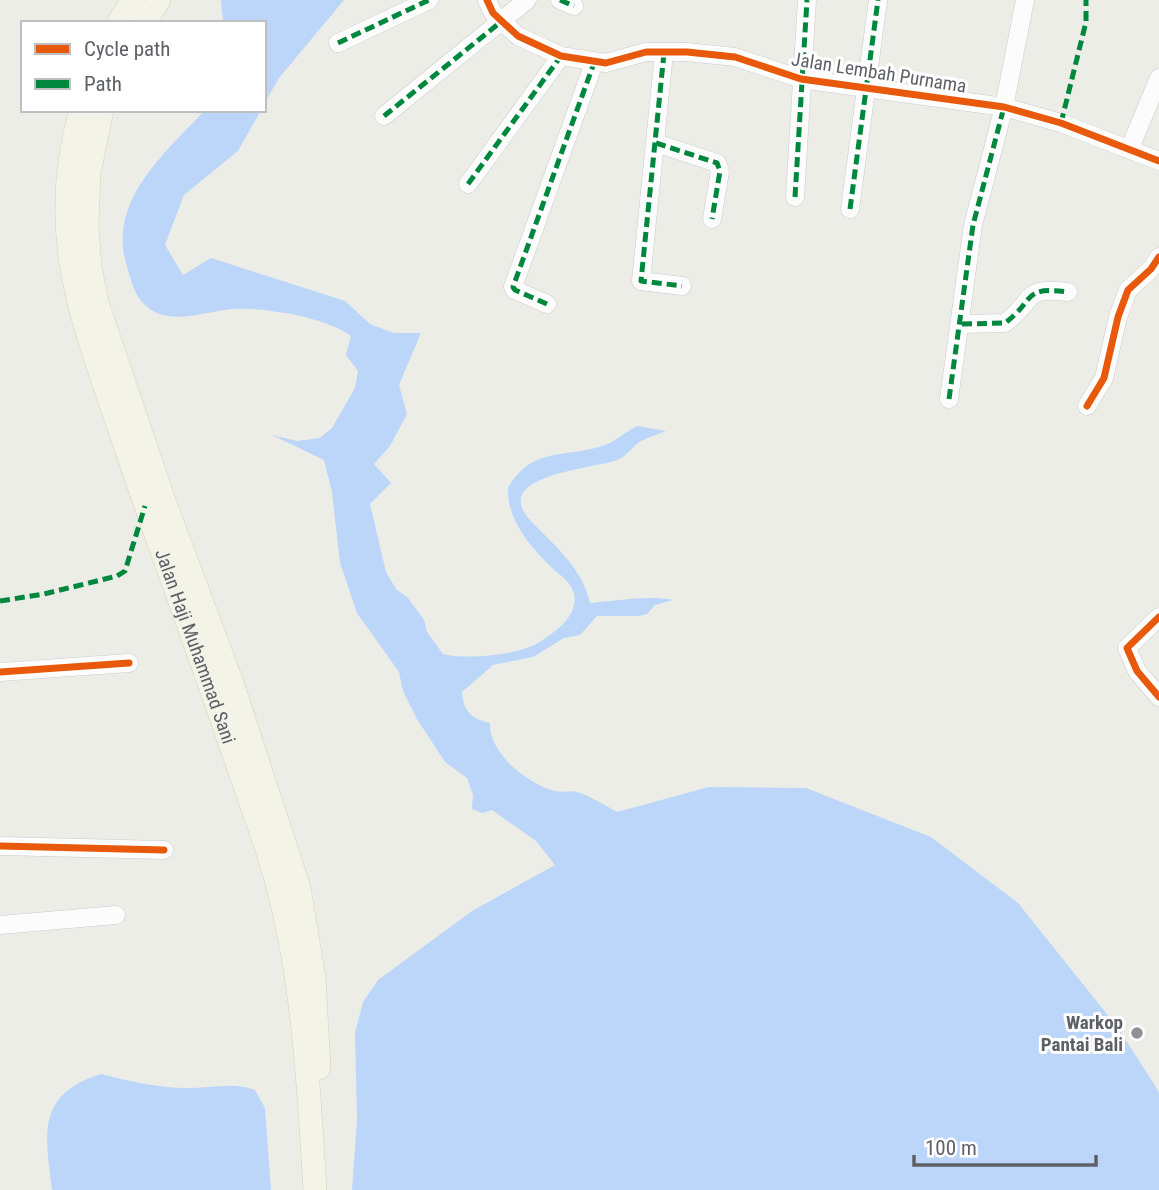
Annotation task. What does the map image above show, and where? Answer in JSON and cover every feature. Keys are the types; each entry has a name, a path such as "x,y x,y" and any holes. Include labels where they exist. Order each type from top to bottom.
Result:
{"main road":[{"path":"119,21 133,0"},
{"path":"145,21 159,0"},
{"name":"Jalan Haji Muhammad Sani","path":"81,112 69,173 66,224 74,288 85,332 154,502 281,895 314,1088 315,1190"},
{"name":"Jalan Haji Muhammad Sani","path":"102,112 89,173 90,267 109,342 141,426 154,502"},
{"path":"314,1088 327,1190"}],"street":[{"path":"338,43 429,0"},
{"name":"Jalan Lembah Purnama","path":"487,0 493,13 517,36 561,56 594,63 606,63 646,52 687,52 735,57 801,79 1004,107 1130,148 1159,161"},
{"path":"384,116 527,0"},
{"path":"795,197 807,0"},
{"path":"850,209 878,0"},
{"path":"949,398 962,324 973,225 1004,107 1025,0"},
{"path":"664,53 641,281 682,286"},
{"path":"468,184 561,56"},
{"path":"547,303 513,287 594,63"},
{"path":"1130,148 1159,78"},
{"path":"656,143 718,163 720,171 712,219"},
{"path":"1087,406 1104,378 1118,317 1128,290 1151,269 1159,257"},
{"path":"962,324 1005,323 1031,293 1045,289 1068,292"},
{"path":"1159,617 1127,648 1137,671 1159,697"},
{"path":"0,672 129,663"},
{"path":"0,846 164,850"},
{"path":"0,925 116,915"}],"water":[{"path":"221,0 344,0 279,78 266,101 266,21 223,21"},
{"path":"203,112 260,112 238,151 184,195 165,245 183,275 211,258 345,301 370,324 394,333 421,333 399,385 407,414 390,446 374,464 391,483 370,504 386,572 396,589 408,598 424,620 427,632 443,654 492,655 518,651 538,643 558,629 573,610 575,602 571,586 534,549 515,521 508,488 518,474 539,459 605,445 638,426 666,431 641,441 617,460 549,477 533,484 523,494 522,506 532,522 559,549 574,569 590,603 643,598 673,600 655,605 647,614 639,616 597,616 580,635 564,638 533,657 493,665 462,692 464,704 470,713 490,723 496,745 512,766 544,787 558,792 577,792 617,812 709,787 806,788 931,837 1018,903 1118,1028 1159,1093 1159,1190 352,1190 357,1120 355,1033 363,1002 378,980 472,911 555,865 536,841 492,810 482,813 472,809 473,795 467,778 445,762 417,719 403,691 399,672 357,613 340,563 332,492 324,460 272,435 297,441 320,438 332,428 355,388 358,371 346,355 351,336 327,323 261,310 233,309 188,316 166,316 146,306 135,292 126,263 123,240 125,218 144,179"},
{"path":"101,1074 162,1086 229,1086 255,1090 265,1108 271,1190 52,1190 47,1134 55,1105 80,1082"}],"marked path":[{"path":"338,43 429,0"},
{"path":"560,0 574,6"},
{"path":"795,197 807,0"},
{"path":"850,209 878,0"},
{"path":"1061,123 1086,22 1086,0"},
{"path":"384,116 502,21"},
{"path":"664,53 641,281 682,286"},
{"path":"468,184 561,56"},
{"path":"547,304 513,287 594,63"},
{"path":"949,399 973,225 1004,107"},
{"path":"656,143 717,163 720,171 712,219"},
{"path":"962,324 1005,323 1036,293 1068,292"},
{"path":"0,601 44,594 117,576 125,571 145,506"}],"cycle path":[{"path":"487,0 493,13 518,36 561,56 606,63 646,52 687,52 735,57 801,79 1004,107 1061,123 1159,161"},
{"path":"1087,406 1104,378 1118,317 1128,290 1151,269 1159,257"},
{"path":"1159,617 1127,648 1137,671 1159,697"},
{"path":"0,672 129,663"},
{"path":"0,846 164,850"}],"place":[{"name":"Warkop Pantai Bali","path":"1137,1033"}]}
